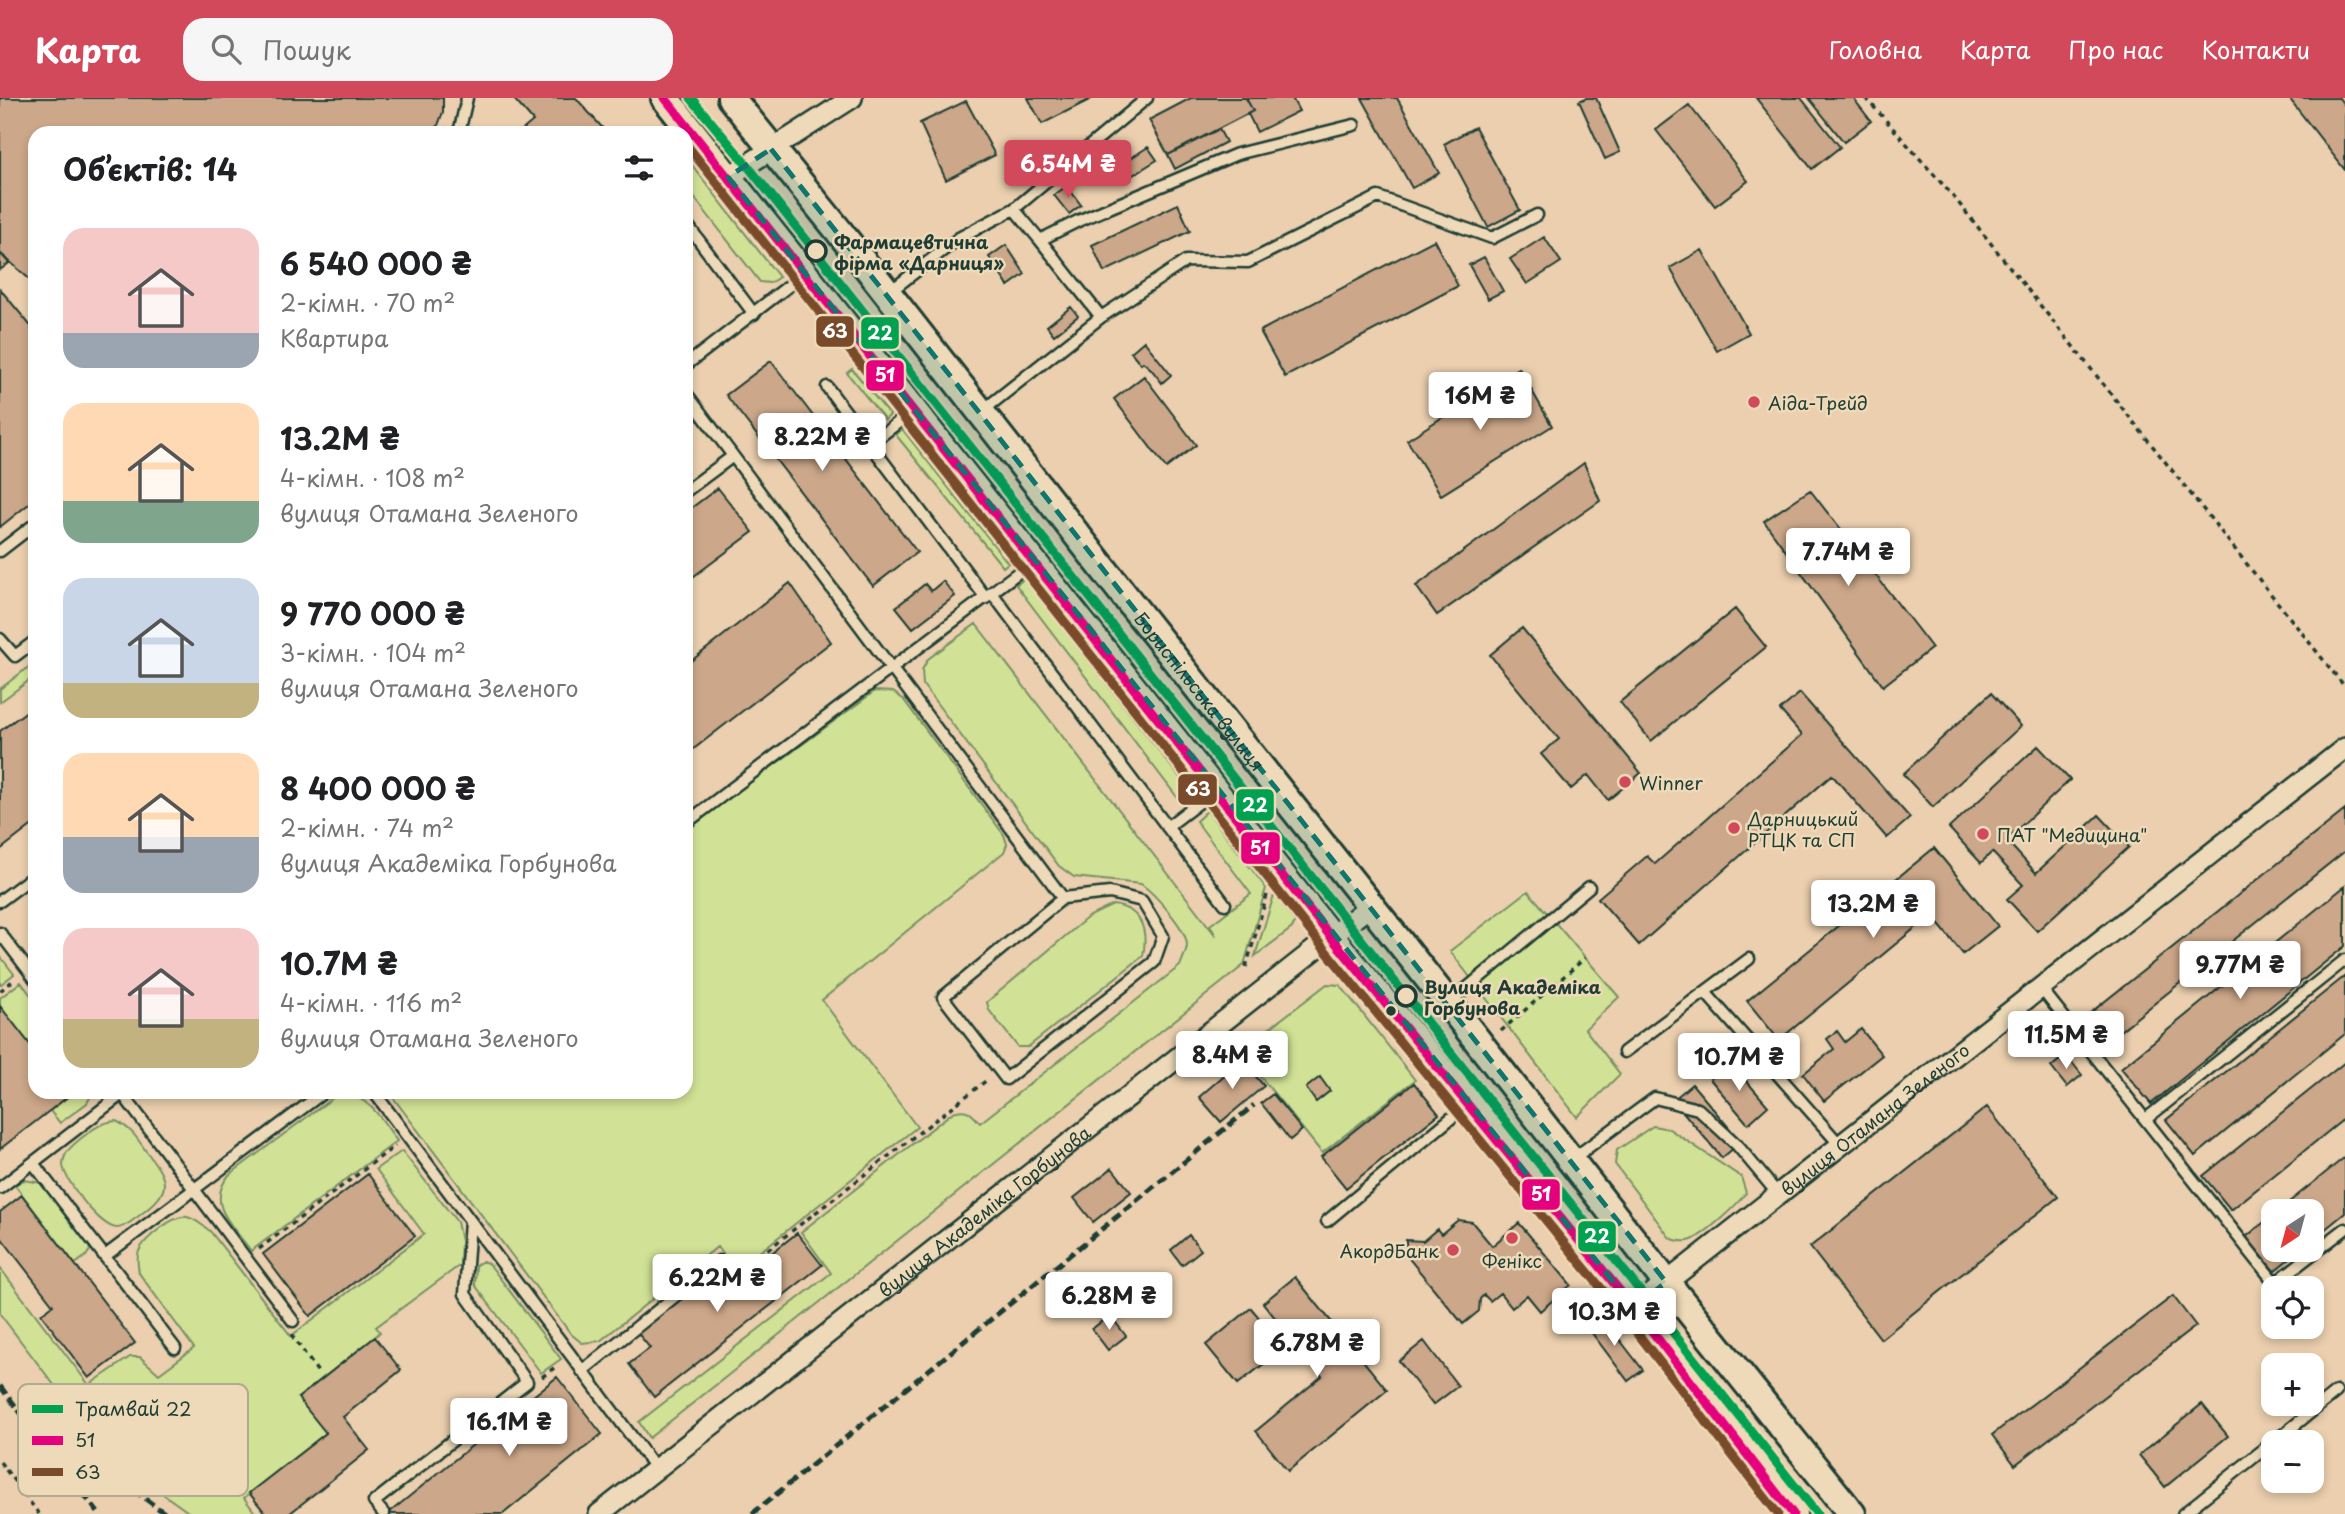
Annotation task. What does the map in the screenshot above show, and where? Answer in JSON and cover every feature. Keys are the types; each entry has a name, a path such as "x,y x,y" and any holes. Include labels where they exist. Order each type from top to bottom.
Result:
{"main road":[{"path":"665,98 683,126"},
{"name":"Бориспільська вулиця","path":"731,98 1852,1514"},
{"path":"693,140 727,177 1331,937 1634,1308 1793,1514"}],"street":[{"path":"727,177 843,100"},
{"name":"вулиця Отамана Зеленого","path":"1634,1308 2345,748"},
{"name":"вулиця Академіка Горбунова","path":"599,1514 1370,906"}],"lane":[{"path":"461,126 467,98"},
{"path":"888,293 959,238 1014,209 1147,98"},
{"path":"1040,240 1078,221 1237,154 1354,125"},
{"path":"981,412 1101,317 1186,261 1248,262 1378,197 1492,237 1537,215"},
{"path":"1014,209 1101,317"},
{"path":"693,232 754,314"},
{"path":"693,360 804,274"},
{"path":"827,387 1225,904"},
{"path":"693,402 1062,898"},
{"path":"870,444 913,411"},
{"path":"693,486 733,456"},
{"path":"0,551 28,529"},
{"path":"693,817 1032,562"},
{"path":"0,639 15,656 28,646"},
{"path":"1167,827 1216,789"},
{"path":"0,901 28,879"},
{"path":"1448,1003 1589,887"},
{"path":"1110,894 1142,901 1163,936 1154,962 1006,1079 943,998 1062,898 1110,894"},
{"path":"0,933 28,970"},
{"path":"1624,1052 1749,959"},
{"path":"2146,1119 2345,960"},
{"path":"2040,987 2275,1283 2345,1229"},
{"path":"1705,992 1840,1145"},
{"path":"1570,1160 1654,1098 1698,1109 1737,1145 1777,1193"},
{"path":"0,1188 113,1099"},
{"path":"126,1099 293,1321"},
{"path":"104,1256 315,1099"},
{"path":"379,1099 656,1469"},
{"path":"1327,1221 1468,1104"},
{"path":"33,1163 175,1348"},
{"path":"384,1514 374,1502 527,1382 466,1294 470,1221"},
{"path":"582,1371 719,1261 733,1278"},
{"path":"2288,1430 2336,1392"},
{"path":"2183,1514 2261,1452"}],"path":[{"path":"1866,98 1953,196 2345,687"},
{"path":"1246,967 1268,894"},
{"path":"1501,1031 1586,958"},
{"path":"733,1278 997,1072"},
{"path":"246,1259 407,1136"},
{"path":"293,1321 293,1337 320,1375"},
{"path":"527,1382 538,1381 570,1355"},
{"path":"0,1462 18,1486"},
{"path":"26,1496 39,1514"}],"highlighted area":[{"path":"771,149 1666,1282 1634,1308 728,177"}],"green space":[{"path":"693,166 779,277 770,283 760,282 693,196"},
{"path":"852,369 890,415 885,420 847,373"},
{"path":"902,429 1008,563 1003,567 896,435"},
{"path":"1024,579 1195,797 1183,805 1016,585"},
{"path":"976,624 1216,936 1210,925 1251,894 1196,821 1207,811 1266,888 1244,965 649,1438 639,1422 831,1273 801,1232 953,1112 968,1112 980,1123 1180,966 1187,945 1186,938 1176,921 1154,895 1141,884 1074,877 1059,866 923,685 922,670 928,659"},
{"path":"28,667 28,681 0,702 0,689"},
{"path":"875,691 893,692 903,699 1004,835 1007,844 1004,852 822,1000 917,1127 737,1270 717,1247 600,1341 582,1343 571,1334 394,1099 693,1099 693,825"},
{"path":"1528,891 1619,997 1585,1029 1620,1074 1577,1117 1450,951"},
{"path":"1274,895 1295,922 1292,928 1255,956"},
{"path":"1113,905 1131,911 1141,922 1143,956 1028,1047 1018,1047 989,1010 987,1002 1088,917"},
{"path":"0,956 14,974 0,985"},
{"path":"21,982 28,992 28,1042 0,1006 0,998"},
{"path":"1327,984 1340,985 1415,1080 1322,1153 1240,1051"},
{"path":"65,1099 89,1099 60,1123 50,1111"},
{"path":"331,1099 361,1099 380,1117 397,1141 251,1251 230,1224 221,1205 222,1186 229,1175"},
{"path":"116,1121 137,1138 159,1170 164,1185 158,1199 151,1206 123,1227 117,1228 102,1220 84,1202 63,1165 67,1152 76,1142 99,1126"},
{"path":"1653,1126 1669,1129 1741,1177 1746,1193 1721,1219 1692,1240 1670,1238 1615,1164 1617,1150"},
{"path":"402,1151 457,1222 461,1241 460,1265 376,1327 380,1332 375,1337 298,1398 326,1433 248,1495 248,1384 90,1384 130,1357 140,1357 159,1374 194,1348 139,1273 138,1256 142,1246 160,1229 181,1217 196,1221 210,1231 291,1336 424,1234 376,1169"},
{"path":"24,1180 41,1183 49,1190 88,1244 90,1250 75,1264 15,1185"},
{"path":"483,1261 490,1265 561,1359 541,1373 475,1285 476,1265"},
{"path":"0,1268 88,1384 53,1384 0,1314"},
{"path":"166,1496 247,1496 244,1498 256,1514 191,1514"}],"building":[{"path":"0,98 443,98 443,112 438,126 28,126 28,278 0,253"},
{"path":"513,98 576,98 601,126 527,126 533,121"},
{"path":"1028,98 1093,98 1042,124"},
{"path":"1191,98 1246,98 1253,111 1168,155 1149,120"},
{"path":"1246,98 1292,98 1299,111 1257,132 1248,114 1253,111"},
{"path":"1362,98 1397,98 1439,173 1412,188"},
{"path":"1596,98 1620,152 1605,159 1579,101"},
{"path":"1756,98 1801,98 1840,147 1812,169"},
{"path":"1809,98 1853,98 1871,121 1844,142"},
{"path":"2289,98 2339,98 2345,106 2345,170"},
{"path":"966,101 995,155 946,180 920,123"},
{"path":"1689,105 1748,181 1715,206 1656,130"},
{"path":"1475,127 1520,210 1488,227 1444,144"},
{"path":"1219,129 1226,142 1175,169 1168,155"},
{"path":"1148,147 1157,160 1131,176 1123,163"},
{"path":"1067,186 1081,205 1069,214 1054,195"},
{"path":"1178,204 1190,231 1104,272 1092,245"},
{"path":"1544,237 1561,262 1527,284 1510,259"},
{"path":"1434,240 1458,286 1285,377 1260,331"},
{"path":"1006,245 1025,274 1008,286 989,257"},
{"path":"1702,250 1749,333 1717,351 1670,268"},
{"path":"0,253 9,263 0,270"},
{"path":"1484,257 1503,291 1488,299 1469,265"},
{"path":"0,289 28,323 28,505 0,527"},
{"path":"1071,307 1078,316 1054,335 1047,326"},
{"path":"1144,341 1171,375 1162,383 1151,369 1143,362 1141,364 1131,352"},
{"path":"771,361 917,552 873,586 726,395"},
{"path":"1519,368 1552,426 1441,495 1407,440"},
{"path":"1144,376 1196,445 1166,468 1114,399"},
{"path":"1584,463 1600,501 1437,615 1416,586"},
{"path":"718,488 753,532 693,577 693,507"},
{"path":"1810,490 1932,648 1883,686 1764,521"},
{"path":"943,581 955,596 913,628 896,607 925,584 931,591"},
{"path":"790,583 831,642 693,750 693,659"},
{"path":"1735,609 1766,647 1651,741 1620,702"},
{"path":"1522,628 1641,773 1608,800 1588,775 1571,789 1541,754 1559,739 1490,655"},
{"name":"Дарницький РТЦК та СП","path":"1800,693 1910,818 1887,838 1832,775 1639,945 1598,898 1647,856 1655,864 1802,735 1780,710"},
{"path":"1991,693 2021,726 1933,807 1903,774"},
{"path":"28,710 28,828 0,850 0,731"},
{"name":"ПАТ \"Медицина\"","path":"2038,746 2070,780 2006,840 2036,873 2099,815 2129,847 2037,931 2007,899 2023,885 1992,852 1981,863 1949,828"},
{"path":"2345,810 2345,851 2100,1047 2079,1022"},
{"path":"1934,848 1998,926 1963,954 1931,915 1779,1040 1747,1001"},
{"path":"2345,886 2345,946 2151,1104 2121,1068"},
{"path":"2345,976 2345,1034 2195,1156 2166,1120"},
{"path":"0,1006 28,1042 28,1099 65,1099 0,1149"},
{"path":"1861,1029 1882,1055 1824,1101 1803,1074 1834,1049 1827,1039 1837,1031 1845,1042"},
{"path":"2066,1055 2082,1075 2067,1087 2051,1067"},
{"path":"1242,1060 1264,1086 1221,1122 1199,1097"},
{"path":"1730,1062 1768,1106 1748,1124 1710,1079"},
{"path":"2345,1062 2345,1118 2231,1210 2203,1176"},
{"path":"1320,1077 1330,1091 1316,1102 1306,1088"},
{"path":"1414,1083 1439,1114 1346,1188 1321,1157"},
{"path":"1692,1084 1741,1142 1722,1158 1673,1100"},
{"path":"1273,1094 1302,1130 1290,1140 1261,1103"},
{"path":"1987,1107 2058,1197 1881,1339 1810,1247"},
{"path":"2345,1157 2345,1213 2324,1230 2324,1199 2293,1199"},
{"path":"1112,1168 1131,1192 1093,1222 1074,1198"},
{"path":"368,1174 415,1236 310,1316 263,1254"},
{"path":"22,1195 135,1343 89,1378 41,1314 53,1305 0,1236 0,1212"},
{"path":"1458,1220 1472,1222 1492,1246 1519,1223 1571,1285 1540,1311 1527,1295 1512,1308 1500,1293 1490,1301 1484,1295 1480,1299 1479,1311 1463,1324 1406,1255 1406,1240 1423,1241 1437,1229 1441,1234"},
{"path":"2261,1225 2261,1255 2246,1237"},
{"path":"797,1233 822,1265 654,1397 629,1364 650,1348 636,1331 715,1270 729,1287"},
{"path":"1189,1235 1201,1250 1182,1265 1171,1250"},
{"path":"2267,1262 2285,1262 2274,1271"},
{"path":"1295,1277 1387,1390 1288,1471 1256,1431 1322,1376 1263,1303"},
{"path":"2173,1296 2196,1326 2015,1465 1992,1435"},
{"path":"1251,1308 1284,1348 1238,1384 1206,1345"},
{"path":"1600,1314 1643,1370 1628,1381 1586,1325"},
{"path":"1110,1315 1126,1336 1108,1350 1092,1329"},
{"path":"375,1337 401,1370 343,1417 369,1450 289,1514 266,1514 249,1493 326,1433 298,1398"},
{"path":"1424,1341 1458,1386 1433,1405 1399,1361"},
{"path":"557,1377 602,1434 503,1514 390,1512"},
{"path":"2202,1404 2228,1436 2165,1487 2139,1455"}],"railway":[{"path":"752,1514 1254,1105"},
{"path":"0,1386 18,1409"},
{"path":"85,1496 99,1514"},
{"path":"142,1496 166,1514"}],"tram line":[{"name":"22","path":"691,98 747,165 1817,1514"}],"transit line":[{"name":"51","path":"665,98 687,126"},
{"name":"51","path":"693,133 1331,937 1634,1308 1793,1514"},
{"name":"63","path":"693,153 1321,945 1624,1316 1778,1514"}],"place":[{"name":"Фармацевтична фірма «Дарниця»","path":"816,251"},
{"name":"Аіда-Трейд","path":"1754,402"},
{"name":"Winner","path":"1625,782"},
{"name":"Дарницький РТЦК та СП","path":"1734,828"},
{"name":"ПАТ \"Медицина\"","path":"1983,834"},
{"name":"Вулиця Академіка Горбунова","path":"1406,996"},
{"name":"Фенікс","path":"1512,1238"},
{"name":"АкордБанк","path":"1453,1250"}]}
